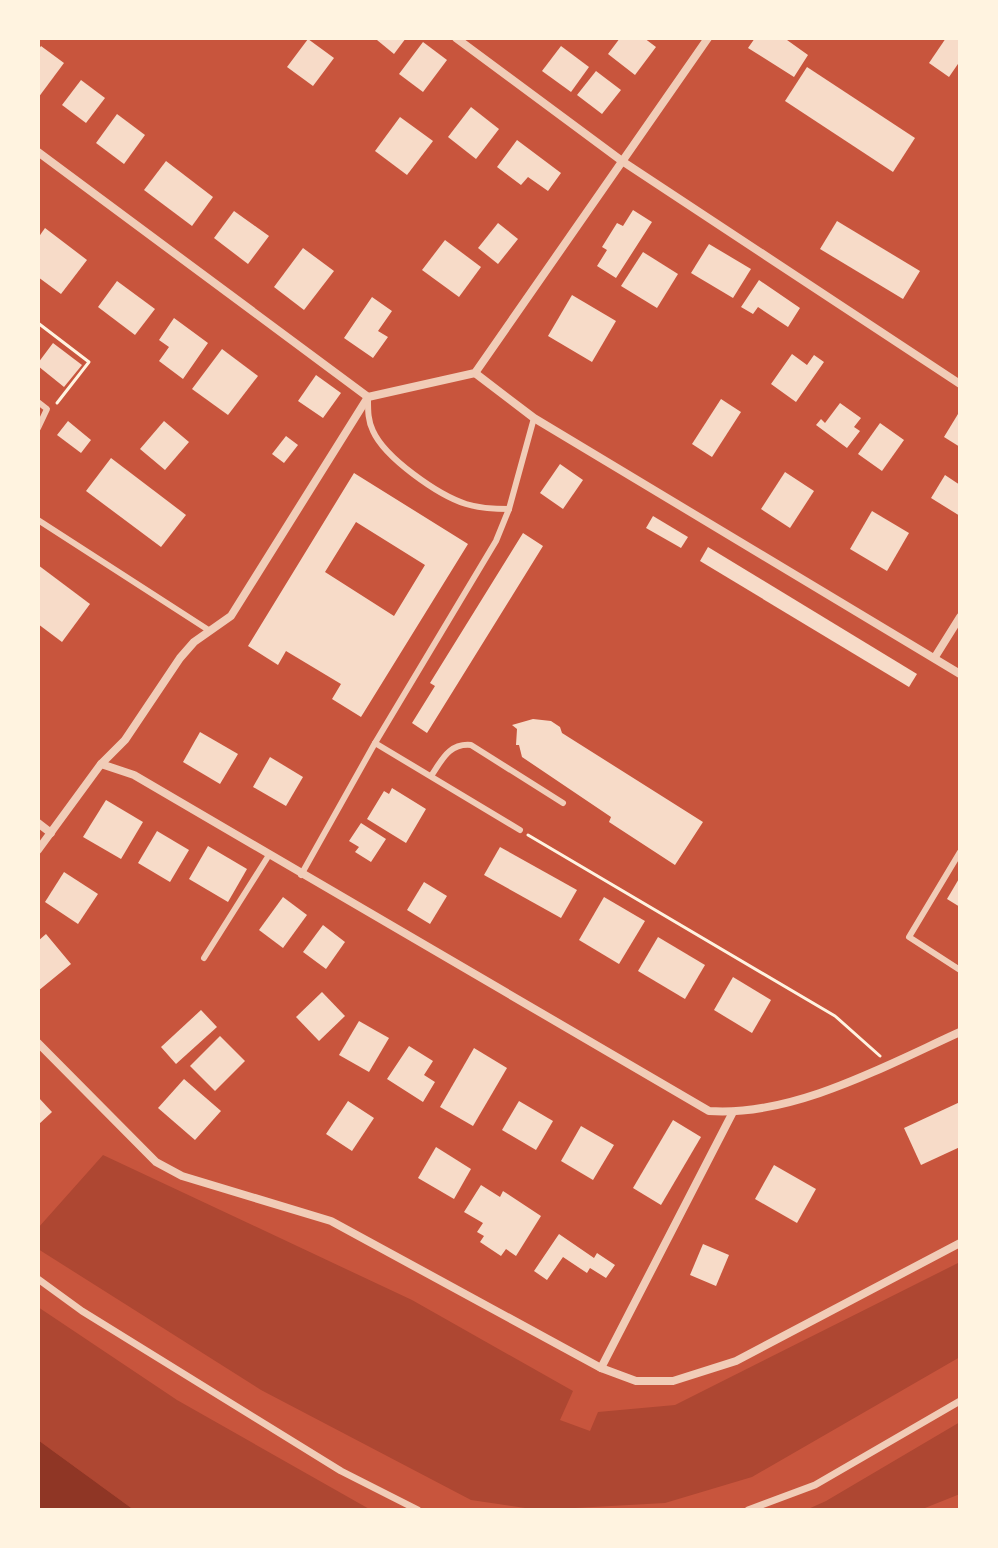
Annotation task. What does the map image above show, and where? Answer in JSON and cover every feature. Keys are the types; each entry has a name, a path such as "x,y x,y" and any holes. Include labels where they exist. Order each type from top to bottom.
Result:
{"street":[{"path":"456,38 622,161 960,384"},
{"path":"38,850 101,764 125,740 180,658 194,642 231,616 368,397 475,373 708,38"},
{"path":"38,152 368,397"},
{"path":"475,373 534,418 960,674"},
{"path":"935,657 960,617"},
{"path":"101,764 134,775 709,1111 733,1112 821,1094 960,1032"},
{"path":"38,823 51,833"},
{"path":"38,1043 156,1162 182,1176 331,1221 601,1368 636,1381 673,1381 736,1361 960,1243"},
{"path":"601,1368 733,1112"},
{"path":"38,1279 82,1311 341,1471 418,1510"},
{"path":"748,1510 815,1485 960,1401"}],"lane":[{"path":"368,397 368,416 373,434 393,456 426,483 465,504 509,509"},
{"path":"38,402 47,409 38,428"},
{"path":"301,875 375,743 496,541 509,509 534,418"},
{"path":"38,520 210,631"},
{"path":"375,743 520,830"},
{"path":"431,776 450,749 461,744 471,745 563,803"},
{"path":"960,852 909,937 960,970"},
{"path":"204,958 269,855"}],"path":[{"path":"38,323 89,362 57,403 47,409"},
{"path":"520,830 835,1016 889,1064"}],"shaded area":[{"path":"103,1155 412,1300 573,1391 560,1420 590,1431 598,1412 675,1405 960,1262 960,1357 752,1477 665,1503 539,1510 471,1500 261,1390 38,1249 38,1228"},
{"path":"38,1307 177,1400 371,1510 134,1510 38,1440"},
{"path":"960,1422 960,1494 920,1510 806,1510 826,1501"},
{"path":"38,1440 134,1510 38,1510"}],"building":[{"path":"406,38 394,54 377,40"},
{"path":"620,38 644,38 656,47 635,75 608,54"},
{"path":"755,38 788,38 808,55 794,77 748,48"},
{"path":"946,38 960,38 960,61 949,77 929,63"},
{"path":"308,39 334,58 313,86 287,67"},
{"path":"423,42 447,60 423,92 399,74"},
{"path":"41,46 64,63 38,98 38,50"},
{"path":"561,46 589,67 571,92 542,71"},
{"path":"807,67 915,138 893,172 785,101"},
{"path":"596,71 621,90 602,114 577,95"},
{"path":"81,80 105,98 86,123 62,105"},
{"path":"471,107 499,129 476,159 448,137"},
{"path":"117,114 145,135 124,164 96,143"},
{"path":"400,117 433,141 407,175 375,151"},
{"path":"517,140 561,173 548,191 528,177 521,185 497,167"},
{"path":"166,161 213,197 192,226 144,190"},
{"path":"633,210 652,222 616,278 597,266 607,250 602,247 617,223 623,226"},
{"path":"234,211 269,236 248,264 214,238"},
{"path":"837,221 920,271 903,299 820,249"},
{"path":"498,223 518,239 498,264 478,248"},
{"path":"45,228 87,260 61,294 38,277 38,238"},
{"path":"445,240 481,267 459,297 422,270"},
{"path":"709,244 751,269 733,298 691,273"},
{"path":"303,248 334,271 304,310 274,287"},
{"path":"643,252 678,274 657,308 621,286"},
{"path":"759,280 800,308 788,327 758,307 753,314 741,307"},
{"path":"117,281 155,309 135,335 98,307"},
{"path":"572,295 616,321 592,362 548,336"},
{"path":"372,297 392,311 378,331 388,337 373,358 344,338"},
{"path":"174,318 208,343 183,379 159,361 169,347 159,340"},
{"path":"53,343 82,365 64,387 38,366"},
{"path":"222,349 258,376 228,415 192,389"},
{"path":"792,354 807,365 814,355 824,362 796,402 771,384"},
{"path":"316,375 341,393 323,418 298,401"},
{"path":"721,399 741,412 712,457 692,444"},
{"path":"840,403 861,418 854,427 860,431 847,448 816,425 821,419 825,423"},
{"path":"958,414 960,416 960,447 944,437"},
{"path":"68,421 91,440 81,453 57,435"},
{"path":"164,421 189,442 165,470 140,449"},
{"path":"880,423 904,440 882,471 858,454"},
{"path":"286,436 298,445 284,463 272,454"},
{"path":"111,458 186,515 161,547 86,491"},
{"path":"560,464 583,480 563,509 540,493"},
{"path":"785,472 814,491 790,528 761,509"},
{"path":"354,473 468,544 361,717 332,699 341,684 286,651 278,665 248,646","holes":["356,522 425,565 394,616 325,572"]},
{"path":"945,475 960,485 960,516 931,498"},
{"path":"872,511 909,533 887,571 850,549"},
{"path":"653,516 688,537 681,548 646,528"},
{"path":"523,533 543,546 427,733 412,723 435,686 430,683"},
{"path":"708,547 917,674 909,687 700,561"},
{"path":"38,565 90,604 62,642 38,624"},
{"path":"533,719 551,721 560,727 562,733 703,822 675,865 609,822 611,817 522,757 519,745 516,745 517,729 512,725"},
{"path":"200,732 238,754 220,784 183,762"},
{"path":"270,757 303,777 286,806 253,787"},
{"path":"392,788 426,809 406,843 367,819 384,791 389,794"},
{"path":"106,800 143,822 121,859 83,837"},
{"path":"361,823 386,839 371,862 355,852 359,847 349,841"},
{"path":"157,831 189,850 170,882 138,863"},
{"path":"208,846 247,869 228,902 189,879"},
{"path":"500,847 577,890 561,918 484,875"},
{"path":"64,872 98,894 78,924 45,902"},
{"path":"960,877 960,907 947,899"},
{"path":"424,882 447,896 430,924 407,910"},
{"path":"283,897 307,915 283,948 259,930"},
{"path":"604,897 645,921 619,964 579,940"},
{"path":"323,925 345,942 326,969 303,952"},
{"path":"46,934 71,964 38,991 38,941"},
{"path":"658,937 705,965 685,999 638,971"},
{"path":"733,977 771,1000 752,1033 714,1010"},
{"path":"322,992 345,1016 319,1041 296,1017"},
{"path":"201,1010 217,1027 176,1064 161,1047"},
{"path":"359,1021 389,1038 369,1072 339,1055"},
{"path":"220,1036 245,1061 215,1091 190,1066"},
{"path":"409,1046 433,1061 424,1075 435,1082 423,1102 387,1079"},
{"path":"474,1048 507,1068 473,1126 440,1107"},
{"path":"184,1079 221,1111 195,1140 158,1108"},
{"path":"38,1097 52,1112 38,1125"},
{"path":"348,1101 374,1118 352,1151 326,1134"},
{"path":"519,1101 553,1121 536,1150 502,1130"},
{"path":"960,1102 960,1147 921,1165 904,1128"},
{"path":"673,1120 701,1137 661,1205 633,1188"},
{"path":"581,1126 614,1145 593,1180 561,1161"},
{"path":"436,1147 471,1169 454,1199 418,1178"},
{"path":"774,1165 816,1189 797,1223 755,1199"},
{"path":"481,1185 500,1197 503,1191 541,1216 516,1256 506,1249 501,1256 480,1242 484,1236 477,1232 483,1223 464,1212"},
{"path":"559,1234 594,1258 597,1253 615,1265 606,1278 590,1268 587,1273 563,1257 547,1280 534,1271"},
{"path":"703,1244 729,1255 716,1286 690,1275"}]}
